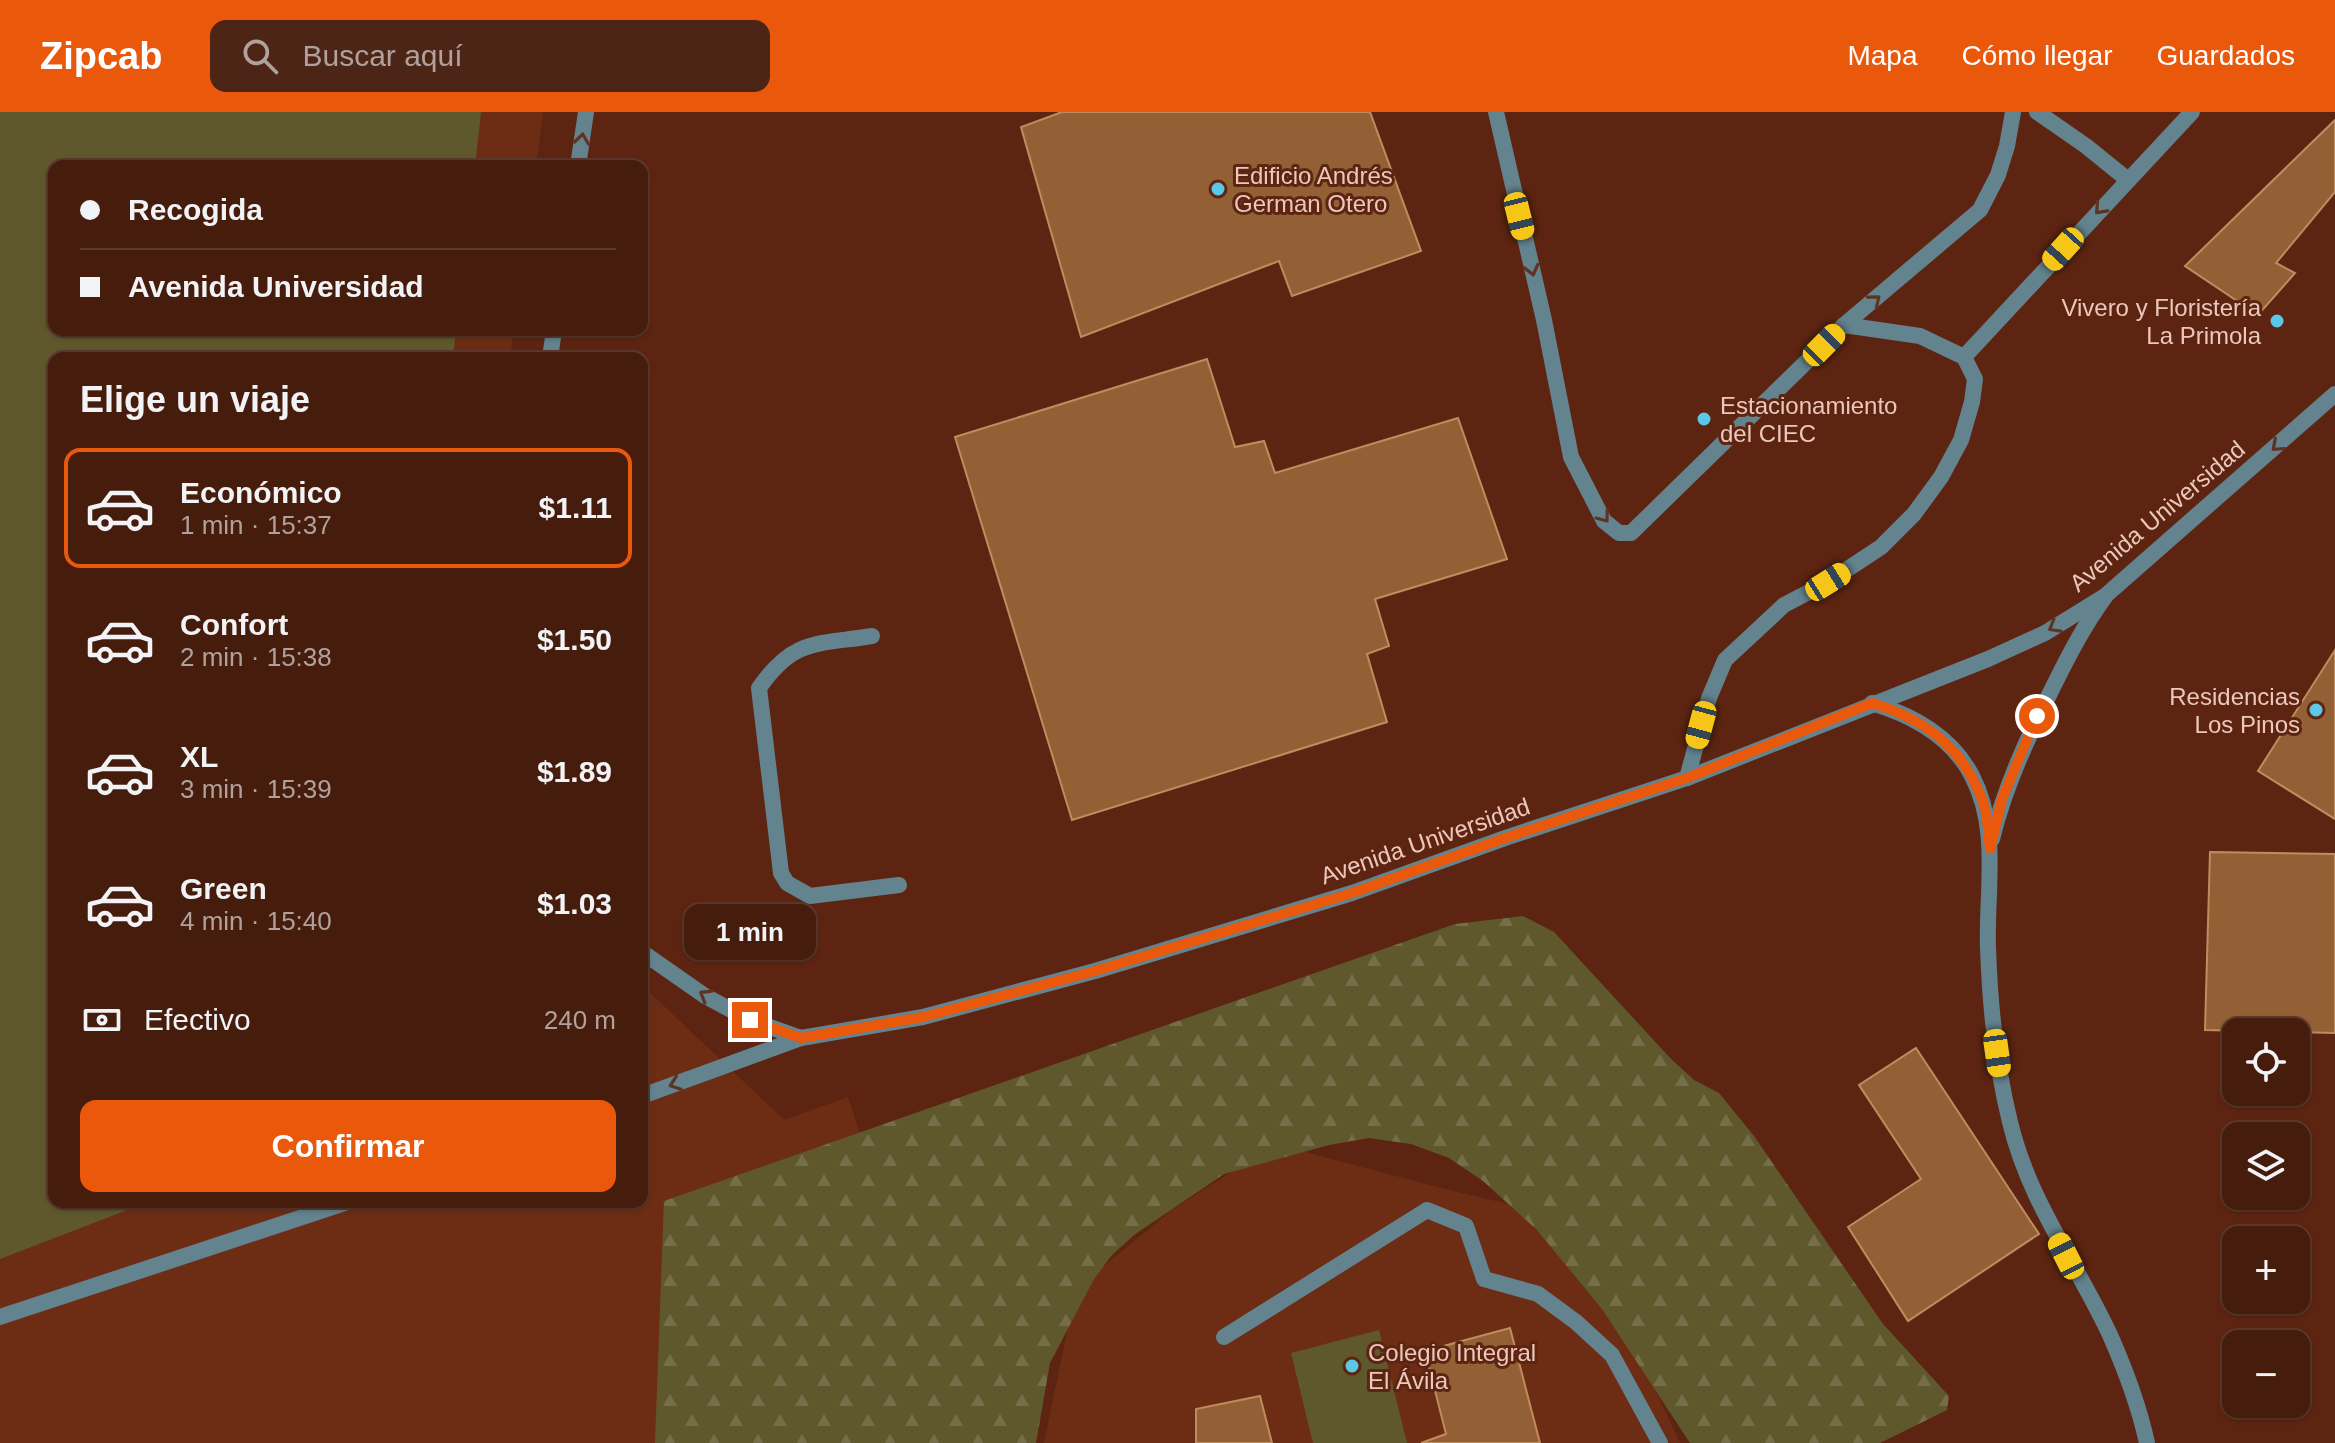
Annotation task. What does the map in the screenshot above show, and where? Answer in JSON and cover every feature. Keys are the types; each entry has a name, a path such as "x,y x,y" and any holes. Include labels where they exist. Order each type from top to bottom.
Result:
{"street":[{"path":"579,160 586,112"},
{"path":"1496,112 1544,320 1571,457 1604,521 1619,533 1631,533 1844,325 1980,210 1998,175 2013,112"},
{"path":"2037,112 2128,180"},
{"path":"1964,357 2192,112"},
{"path":"1687,778 1709,698 1725,660 1784,605 1828,582 1881,547 1914,514 1941,477 1961,440 1975,379 1964,357 1920,336 1844,325"},
{"name":"Avenida Universidad","path":"648,956 705,996 750,1020 801,1038 923,1017 1095,971 1352,893 1687,778 1988,659 2031,639 2105,596 2335,394"},
{"path":"1990,849 2002,799 2031,729 2069,655 2105,596"},
{"path":"872,636 802,647 785,656 759,688 781,873 787,883 810,896 899,885"},
{"path":"1872,703 1903,712 1953,749 1971,774 1985,808 1990,849 1988,947 1997,1053 2010,1126 2036,1200 2109,1334 2147,1443"},
{"path":"648,1094 801,1038"},
{"path":"0,1317 324,1208"},
{"path":"1224,1337 1427,1210 1466,1226 1484,1279 1538,1294 1576,1322 1612,1355 1660,1443"}],"shaded area":[{"path":"0,112 543,112 537,160 48,160 48,336 513,336 511,352 48,352 48,1208 648,1208 648,991 784,1120 848,1097 961,1443 0,1443"},
{"name":"Colegio Integral El Ávila","path":"1275,1144 1575,1220 1680,1443 1044,1443 1076,1289 1172,1210"}],"green space":[{"path":"0,112 481,112 476,160 48,160 48,336 455,336 454,352 48,352 48,1208 132,1208 0,1259"},
{"path":"1523,916 1554,932 1671,1059 1694,1080 1719,1093 1754,1136 1883,1324 1949,1396 1947,1410 1880,1443 1690,1443 1602,1309 1537,1230 1483,1181 1449,1158 1411,1144 1369,1138 1329,1145 1224,1174 1134,1235 1112,1255 1094,1279 1050,1363 1036,1443 655,1443 664,1201 1455,924"},
{"path":"1379,1330 1407,1443 1313,1443 1291,1353"}],"building":[{"name":"Edificio Andrés German Otero","path":"1062,112 1370,112 1421,251 1292,296 1279,261 1081,337 1021,127"},
{"path":"2335,120 2335,192 2276,263 2295,273 2258,315 2185,266"},
{"path":"1207,359 1235,447 1264,441 1275,473 1458,418 1507,559 1375,599 1389,646 1367,654 1387,722 1072,820 955,437"},
{"name":"Residencias Los Pinos","path":"2335,650 2335,819 2258,771"},
{"path":"2210,852 2335,854 2335,1033 2310,1032 2310,1018 2222,1018 2222,1030 2205,1030"},
{"path":"1916,1048 2039,1234 1908,1321 1848,1227 1921,1179 1859,1085"},
{"path":"1510,1328 1540,1443 1421,1443 1446,1434 1425,1351"},
{"path":"1260,1396 1272,1443 1196,1443 1196,1409"}],"place":[{"name":"Edificio Andrés German Otero","path":"1218,189"},
{"name":"Vivero y Floristería La Primola","path":"2277,321"},
{"name":"Estacionamiento del CIEC","path":"1704,419"},
{"name":"Residencias Los Pinos","path":"2316,710"},
{"name":"Colegio Integral El Ávila","path":"1352,1366"}],"route":[{"path":"750,1020 801,1038 923,1017 1095,971 1352,893 1687,778 1872,703 1903,712 1953,749 1971,774 1985,808 1990,849 2002,799 2037,716"}]}
